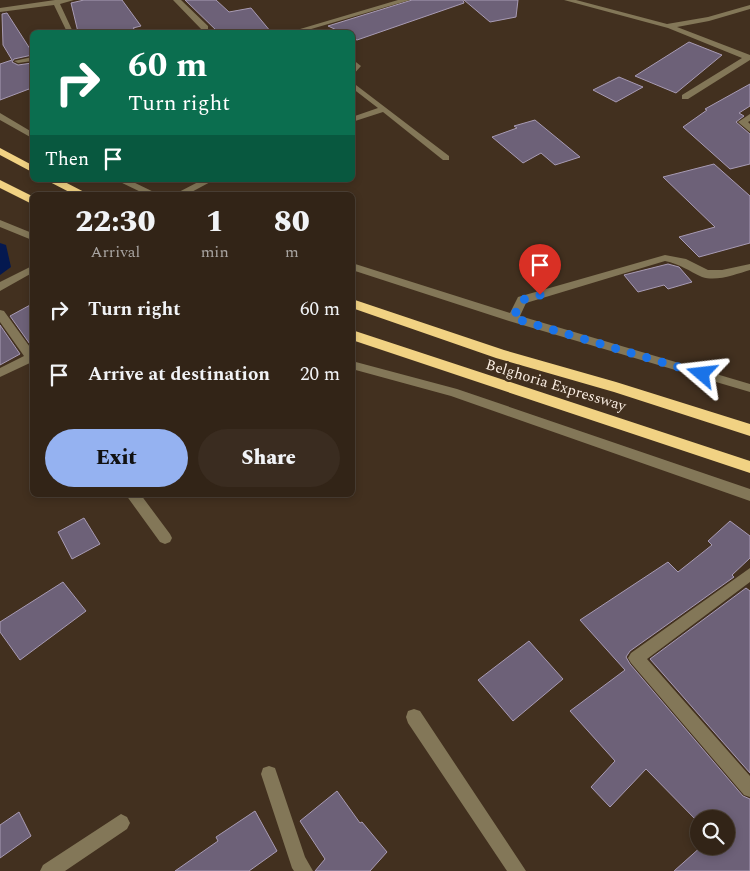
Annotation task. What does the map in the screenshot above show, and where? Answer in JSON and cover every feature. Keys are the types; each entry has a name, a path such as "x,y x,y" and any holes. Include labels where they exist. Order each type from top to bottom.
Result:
{"highway":[{"path":"0,151 30,168"},
{"path":"56,182 78,192"},
{"path":"0,183 30,200"},
{"name":"Belghoria Expressway","path":"355,304 501,354 616,387 750,430"},
{"name":"Belghoria Expressway","path":"355,336 456,372 622,423 750,467"}],"street":[{"path":"0,10 70,0"},
{"path":"177,0 205,28"},
{"path":"302,30 406,0"},
{"path":"568,0 667,26 749,57"},
{"path":"56,2 69,30"},
{"path":"667,26 709,19 750,7"},
{"path":"318,26 323,30"},
{"path":"685,97 749,57"},
{"path":"18,61 30,59"},
{"path":"355,86 446,158"},
{"path":"355,119 384,109"},
{"path":"0,116 30,134"},
{"path":"750,117 742,122 750,129"},
{"path":"125,182 147,192"},
{"path":"184,192 205,182"},
{"path":"0,223 30,236"},
{"path":"513,318 522,300 665,258 682,261 706,274 722,274 750,267"},
{"path":"355,267 513,318 750,388"},
{"path":"0,287 30,270"},
{"path":"0,314 30,354"},
{"path":"0,373 30,358"},
{"path":"355,366 453,392 750,496"},
{"path":"134,497 165,538"},
{"path":"750,574 636,658 750,789"},
{"path":"414,716 517,871"},
{"path":"269,774 298,862 304,871"},
{"path":"49,871 121,823"}],"shaded area":[{"path":"0,243 6,245 11,267 0,275"}],"building":[{"path":"84,0 122,0 141,26 133,28 136,30 78,30 71,3"},
{"path":"185,0 216,0 229,12 251,8 269,30 216,30"},
{"path":"412,0 463,0 464,3 357,40 355,39 355,30 337,30 328,26"},
{"path":"464,0 518,0 516,17 490,22"},
{"path":"7,13 30,49 30,55 14,59 12,62 18,65 30,63 30,91 29,89 0,100 0,64 12,60 3,45 2,14"},
{"path":"689,42 722,55 676,93 635,76"},
{"path":"619,77 643,87 616,102 593,90"},
{"path":"750,84 750,106 739,113 744,116 736,122 750,134 750,164 730,169 683,127 707,110 705,109"},
{"path":"535,120 580,157 555,165 541,153 523,163 492,137 517,128 514,126"},
{"path":"714,164 750,196 750,243 699,257 679,237 715,227 663,177"},
{"path":"668,264 679,267 692,282 668,289 664,285 638,292 624,275"},
{"path":"30,305 30,344 10,316"},
{"path":"0,325 20,354 0,365"},
{"path":"84,518 100,544 72,559 58,532"},
{"path":"730,521 750,536 750,558 732,575 734,577 630,651 626,657 743,796 750,799 750,871 674,871 692,855 735,855 735,810 690,810 690,814 646,769 610,807 591,787 615,761 570,711 625,670 580,620 668,562 678,572 712,545 708,541"},
{"path":"63,582 86,611 20,660 0,632 0,622"},
{"path":"746,588 750,591 750,773 650,659"},
{"path":"529,641 563,679 513,721 478,680"},
{"path":"337,791 360,823 362,822 387,852 370,871 315,871 325,859 300,821"},
{"path":"255,811 277,851 249,871 175,871 218,841 216,837"},
{"path":"19,812 31,836 0,858 0,825"}],"route":[{"path":"540,295 522,300 513,318 702,374"}]}
